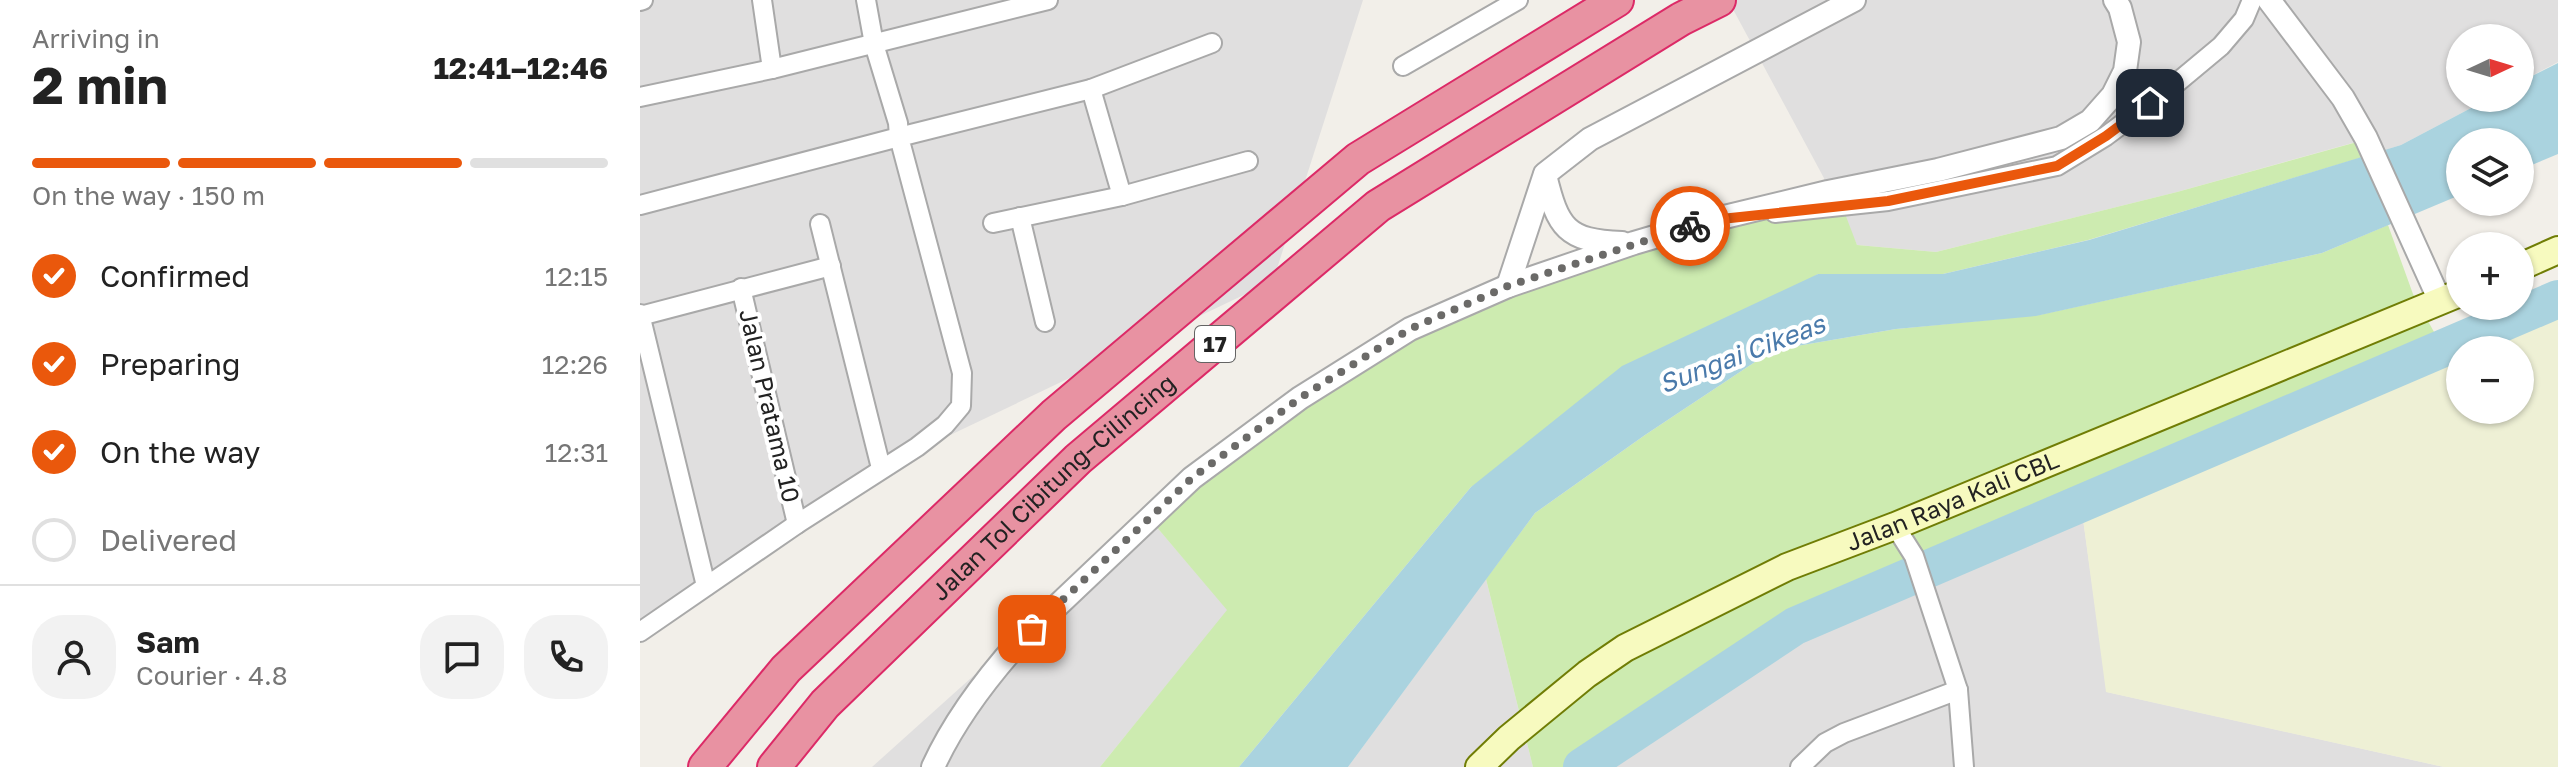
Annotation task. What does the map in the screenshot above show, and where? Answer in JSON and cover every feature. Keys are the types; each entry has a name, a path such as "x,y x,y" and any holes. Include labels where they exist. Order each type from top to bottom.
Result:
{"highway":[{"name":"Jalan Tol Cibitung–Cilincing","path":"705,767 786,669 1054,415 1358,159 1617,0"},
{"name":"Jalan Tol Cibitung–Cilincing","path":"774,767 825,704 1078,459 1378,206 1681,19 1719,0"}],"main road":[{"path":"2534,261 2558,250"},
{"name":"Jalan Raya Kali CBL","path":"1479,767 1587,674 1625,648 1787,567 1895,526 2446,299"}],"street":[{"path":"762,0 772,69"},
{"path":"640,632 797,524 917,447 945,425 961,406 962,373 899,137 898,123 874,44 866,0"},
{"path":"640,97 772,69 1048,0"},
{"path":"1403,66 1518,0"},
{"path":"1508,286 1545,174 1590,139 1854,0"},
{"path":"933,767 964,712 1019,642 1192,478 1300,398 1397,337 1508,286 1712,220 1938,170 2061,138 2090,121 2113,95 2125,71 2129,42 2115,0"},
{"path":"1712,220 1888,201 2057,166 2117,128 2221,46 2244,19 2252,0"},
{"path":"2269,0 2343,98 2446,289"},
{"path":"640,205 1091,89 1212,43"},
{"path":"1091,89 1122,196"},
{"path":"993,223 1122,196 1248,161"},
{"path":"1545,174 1553,209 1572,234 1594,242 1634,243"},
{"path":"1020,217 1045,322"},
{"path":"820,224 881,468"},
{"path":"706,586 640,315 831,266"},
{"name":"Jalan Pratama 10","path":"741,288 797,524"},
{"path":"1895,526 1914,556 1931,605 1958,690 1964,759 1976,767"},
{"path":"1800,767 1825,743 1844,733 1958,690"}],"shaded area":[{"path":"640,0 1363,0 1273,281 881,468 640,632"},
{"path":"1728,0 2558,0 2558,62 2534,75 2534,24 2446,24 2446,112 2463,112 2401,145 2363,157 2356,142 2177,192 1936,252 1857,245"},
{"path":"2081,504 2107,692 2444,767 1564,767 1677,684 1831,609"},
{"path":"1149,518 1228,610 1100,767 872,767"},
{"path":"1486,579 1533,767 1348,767 1372,734"}],"green space":[{"path":"2357,142 2363,157 2088,240 1943,274 1818,274 1471,487 1239,767 1100,767 1227,610 1149,518 1384,345 1712,220 1842,206 1857,245 1936,252 2177,192"},
{"path":"2388,225 2413,294 2444,350 1831,609 1677,684 1564,767 1533,767 1486,579 1535,513 1773,350 1896,329 2039,315 2322,253"},
{"path":"2558,299 2558,767 2444,767 2106,692 2081,504 2446,347 2446,424 2534,424 2534,336 2472,336 2509,320 2534,320 2534,309"}],"water":[{"name":"Sungai Cikeas","path":"2558,63 2558,154 2534,164 2534,128 2446,128 2446,201 2322,253 2036,316 1896,329 1773,350 1535,513 1348,767 1239,767 1471,487 1622,366 1818,274 1943,274 2089,240 2401,145 2463,112 2534,112 2534,75"}],"waterway":[{"path":"1582,767 1795,626 2558,299"}],"way so far":[{"path":"1032,629 1192,478 1300,398 1410,329 1508,286 1690,226"}],"route":[{"path":"1690,226 1712,220 1888,201 2057,166 2106,136 2150,103"}]}
